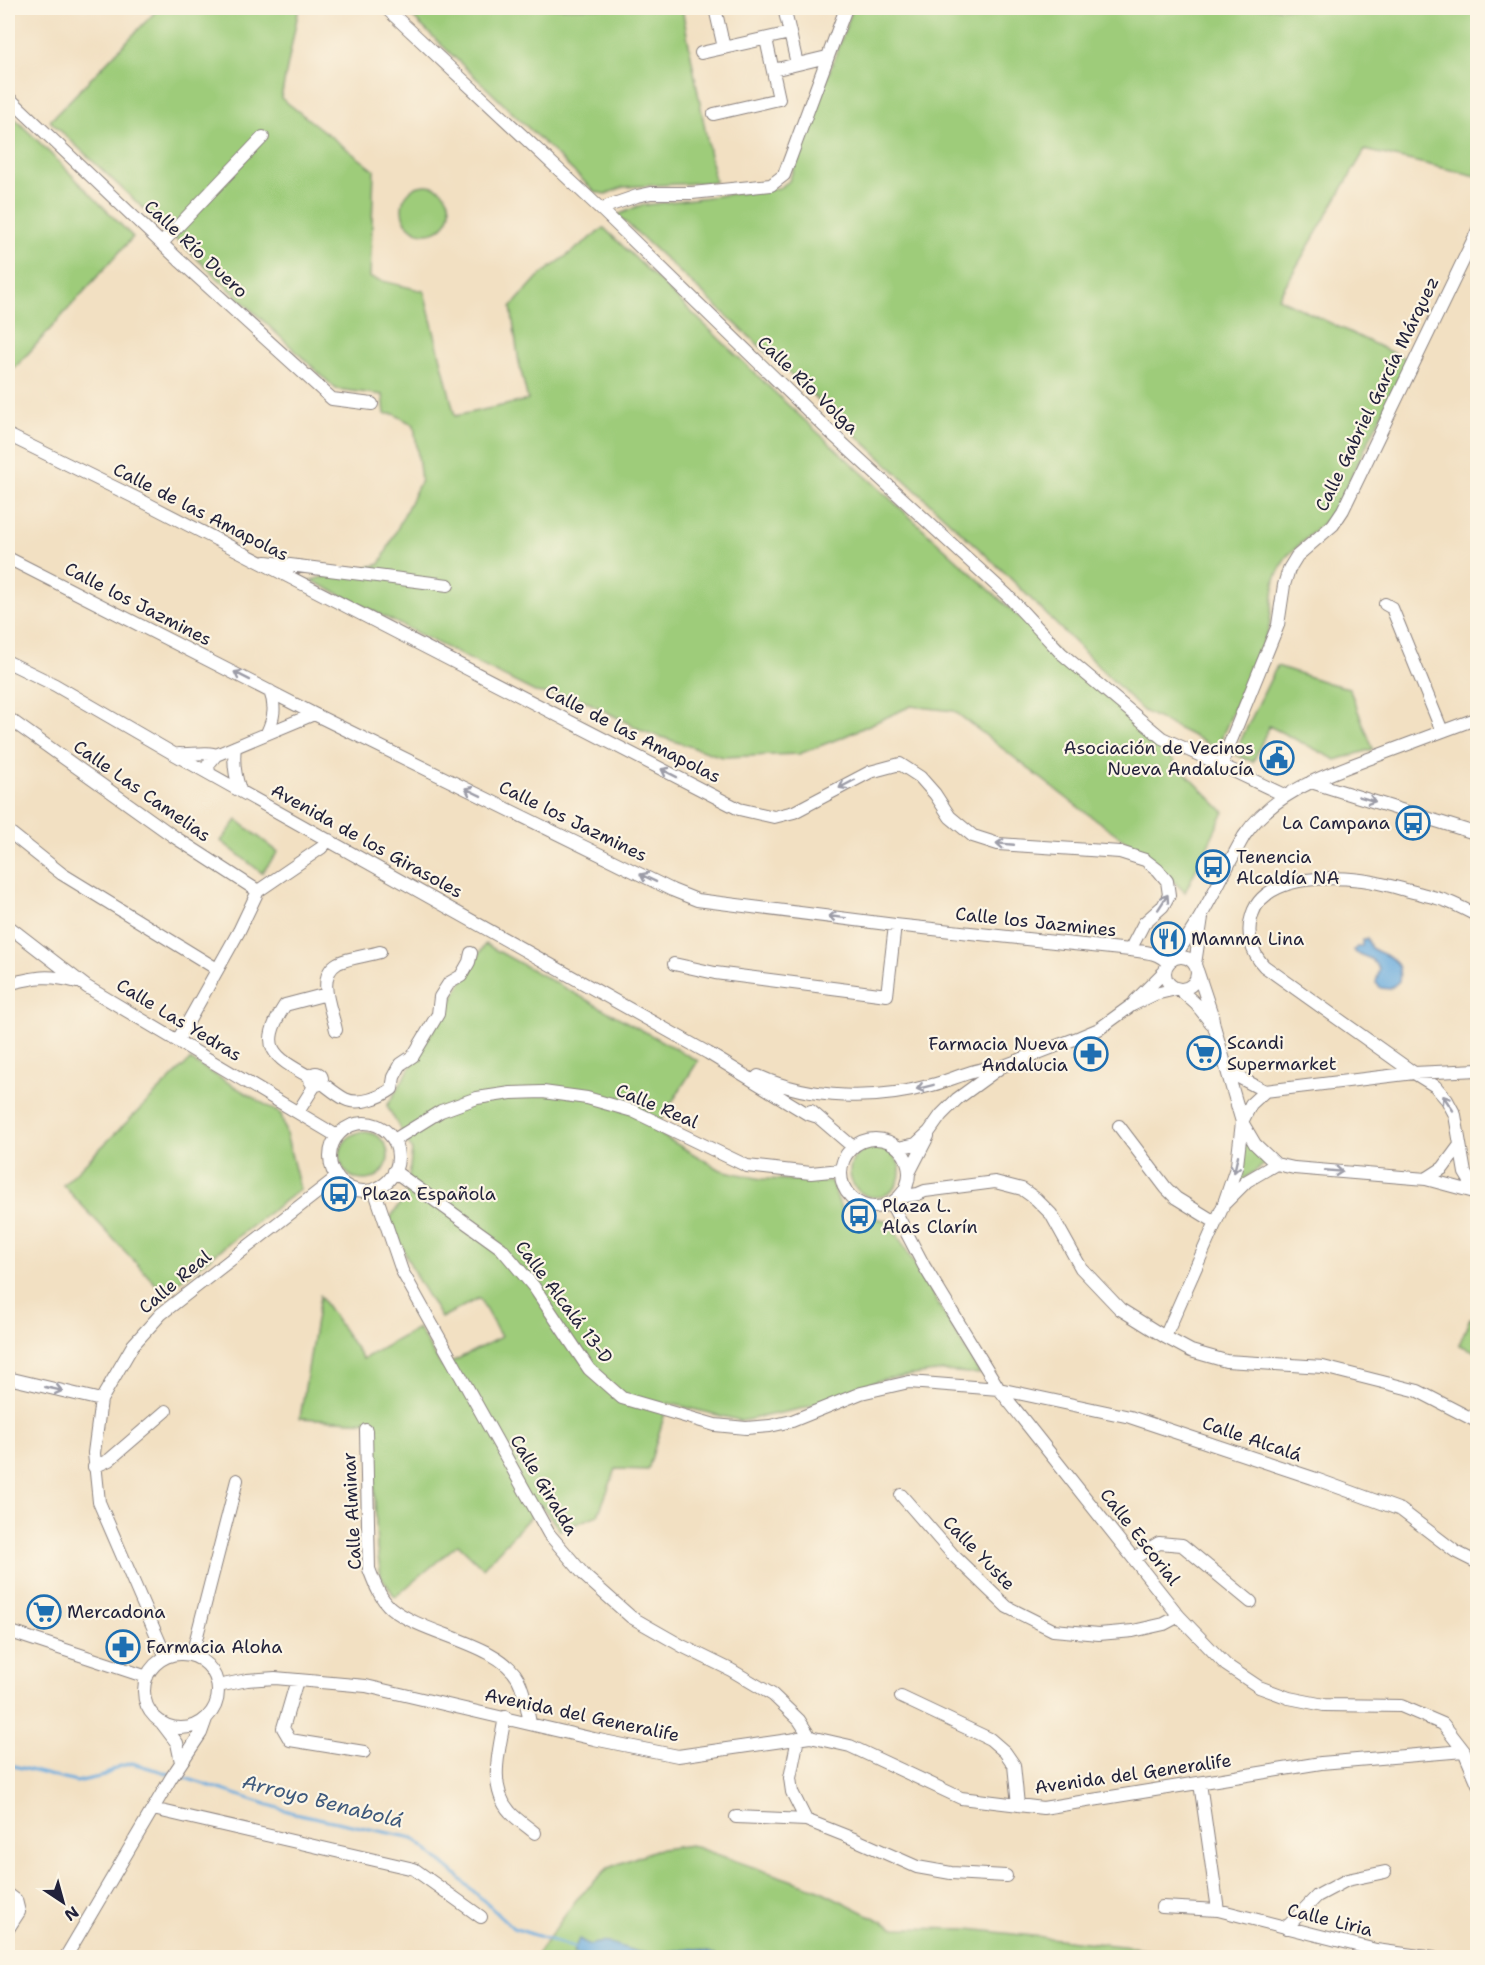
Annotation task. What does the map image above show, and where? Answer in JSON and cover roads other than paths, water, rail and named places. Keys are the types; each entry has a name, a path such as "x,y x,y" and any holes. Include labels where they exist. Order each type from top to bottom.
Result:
{"street":[{"name":"Calle Río Volga","path":"386,8 604,212 829,431 1008,596 1061,653 1162,738 1221,765"},
{"path":"715,8 724,48"},
{"path":"784,8 797,64"},
{"path":"604,212 608,206 637,196 771,185 784,175 846,8"},
{"path":"701,53 790,33"},
{"path":"714,114 779,99 766,39"},
{"path":"773,70 827,57"},
{"name":"Calle Río Duero","path":"8,97 332,399 372,404"},
{"path":"162,243 262,137"},
{"name":"Calle Gabriel García Márquez","path":"1221,765 1278,625 1288,570 1297,556 1334,525 1343,510 1478,230"},
{"name":"Calle de las Amapolas","path":"8,435 140,500 739,810 774,817 794,812 870,772 900,764 920,777 950,817 973,836 998,844 1120,852 1144,860 1158,870 1167,881 1169,895 1163,906 1144,923 1130,950"},
{"name":"Calle los Jazmines","path":"8,558 314,714 672,890 697,900 895,925 1130,950 1162,956 1168,964"},
{"path":"256,561 448,585"},
{"path":"1385,604 1392,608 1442,731"},
{"name":"Avenida de los Girasoles","path":"8,662 55,685 708,1053 806,1113 815,1116"},
{"path":"267,733 273,721 275,704 270,691"},
{"path":"174,754 200,755 212,752 216,755 234,752 267,733 314,714"},
{"name":"Calle Las Camelias","path":"8,718 173,836 258,891"},
{"path":"1132,1005 1184,943 1251,826 1271,805 1311,782 1478,718"},
{"path":"216,755 208,765 212,775 226,770 234,752"},
{"path":"234,752 236,780 240,790"},
{"path":"1221,765 1286,796"},
{"path":"1311,782 1478,834"},
{"path":"8,831 62,874 217,969"},
{"path":"178,1040 239,931 258,891 321,848 329,840"},
{"path":"1477,1193 1465,1173 1455,1114 1435,1086 1264,966 1251,945 1249,931 1254,908 1266,893 1282,885 1320,877 1376,882 1448,901 1478,916"},
{"path":"898,1148 916,1143 929,1132 941,1115 957,1099 1001,1067 1099,1029 1132,1005 1155,994 1184,989 1192,984 1197,975 1202,912"},
{"path":"674,964 716,973 887,995 895,925"},
{"name":"Calle Las Yedras","path":"8,927 82,983 337,1136"},
{"path":"34,947 40,964 38,976"},
{"path":"336,1030 327,994 326,978 329,971 338,963 380,952"},
{"path":"327,994 285,1005 273,1023 270,1037 275,1054 282,1062 348,1101 360,1102 384,1095 392,1089 394,1077 401,1064 413,1056 438,1014 440,997 449,983 461,976 471,953"},
{"path":"1214,1026 1196,1004 1167,982 1168,964 1177,957 1187,958 1196,967 1212,1015 1242,1122 1255,1144 1276,1164 1294,1168 1426,1179 1477,1193"},
{"path":"8,984 38,976 82,983"},
{"name":"Avenida de los Girasoles","path":"708,1053 784,1086 836,1095 896,1093 931,1086 986,1068 1001,1067"},
{"path":"1227,1071 1265,1091 1414,1073 1478,1070"},
{"path":"298,1112 315,1082"},
{"name":"Avenida de los Girasoles","path":"784,1086 815,1116 853,1147"},
{"path":"1165,1337 1223,1206 1237,1165 1242,1122 1251,1104 1265,1091"},
{"name":"Calle Real","path":"394,1140 418,1123 441,1111 477,1098 511,1093 543,1092 587,1098 633,1111 747,1166 811,1173 841,1170"},
{"path":"360,1123 373,1124 385,1130 394,1140 398,1161 394,1171 389,1179 374,1189 353,1189 337,1177 330,1156 332,1146 337,1136 347,1127 360,1123"},
{"path":"1119,1126 1176,1198 1215,1222"},
{"path":"895,1200 904,1190 909,1173 927,1141 929,1132"},
{"path":"925,1191 909,1173 904,1155 898,1148 881,1140 871,1139 853,1147 847,1153 841,1170 841,1180 845,1190 860,1204 871,1207 881,1207 925,1191 995,1182 1022,1189 1051,1214 1081,1268 1120,1309 1191,1351 1226,1361 1323,1367 1418,1391 1478,1422"},
{"path":"1426,1179 1443,1168 1460,1145"},
{"path":"1223,1206 1247,1181 1276,1164"},
{"name":"Calle Alcalá 13-D","path":"394,1171 501,1248 534,1287 589,1369 622,1398 715,1425 746,1428 770,1426 792,1420 861,1393 909,1382 999,1389"},
{"name":"Calle Real","path":"166,1657 99,1502 94,1453 101,1400 133,1345 161,1314 337,1177"},
{"name":"Calle Giralda","path":"374,1189 402,1271 549,1534 562,1551 586,1577 631,1617 773,1695 799,1720 804,1737"},
{"name":"Calle Escorial","path":"895,1200 924,1266 999,1389 1179,1616 1226,1665 1259,1687 1289,1698 1324,1705 1401,1706 1443,1724 1464,1751"},
{"path":"8,1378 101,1400"},
{"name":"Calle Alcalá","path":"999,1389 1131,1417 1313,1478 1401,1510 1456,1552 1478,1563"},
{"path":"94,1467 109,1460 166,1411"},
{"name":"Calle Alminar","path":"366,1430 369,1569 377,1589 390,1607 417,1624 483,1650 502,1661 518,1678 530,1723"},
{"path":"192,1655 237,1480"},
{"name":"Calle Yuste","path":"901,1495 954,1556 1007,1607 1053,1630 1099,1634 1133,1631 1164,1624 1179,1616"},
{"path":"1134,1558 1159,1543 1182,1545 1251,1602"},
{"path":"8,1631 147,1677"},
{"path":"65,1958 201,1733 206,1719 216,1704 218,1686 210,1667 202,1659 179,1653 166,1657 154,1665 147,1677 144,1689 145,1701 151,1713 177,1743 182,1762"},
{"name":"Avenida del Generalife","path":"218,1686 275,1678 366,1686 594,1739 678,1756 804,1737 850,1746 961,1798 1043,1808 1321,1763 1464,1751"},
{"path":"297,1680 283,1728 290,1740 364,1752"},
{"path":"901,1697 990,1739 1005,1752 1014,1765 1018,1805"},
{"path":"505,1717 497,1762 499,1791 509,1811 535,1833"},
{"path":"161,1722 179,1728 188,1727 206,1719"},
{"path":"804,1737 790,1778 792,1792 806,1820"},
{"path":"1464,1751 1478,1784"},
{"path":"1200,1784 1218,1910"},
{"path":"153,1809 414,1869 481,1917"},
{"path":"736,1817 806,1820 917,1867 951,1873 1006,1876"},
{"path":"1286,1929 1317,1896 1347,1880 1385,1872"},
{"path":"8,1929 19,1912 12,1897"},
{"name":"Calle Liria","path":"1162,1907 1218,1910 1376,1950 1434,1958"}],"water":[{"path":"1367,938 1371,948 1396,962 1400,973 1399,981 1390,989 1381,988 1376,983 1379,968 1371,959 1354,950 1362,946 1362,940"},
{"path":"579,1939 589,1945 606,1942 645,1953 698,1949 719,1957 586,1957 573,1953"}],"waterway":[{"name":"Arroyo Benabolá","path":"8,1762 14,1766 76,1782 104,1776 117,1767 132,1763 170,1774"},
{"name":"Arroyo Benabolá","path":"176,1775 294,1813 413,1838 513,1928 579,1949"}],"place":[{"name":"Asociación de Vecinos Nueva Andalucía","path":"1277,758"},
{"name":"La Campana","path":"1413,823"},
{"name":"Tenencia Alcaldía NA","path":"1213,867"},
{"name":"Mamma Lina","path":"1168,939"},
{"name":"Scandi Supermarket","path":"1204,1053"},
{"name":"Farmacia Nueva Andalucia","path":"1091,1054"},
{"name":"Plaza Española","path":"339,1194"},
{"name":"Plaza L. Alas Clarín","path":"859,1216"},
{"name":"Mercadona","path":"44,1612"},
{"name":"Farmacia Aloha","path":"123,1647"}]}
